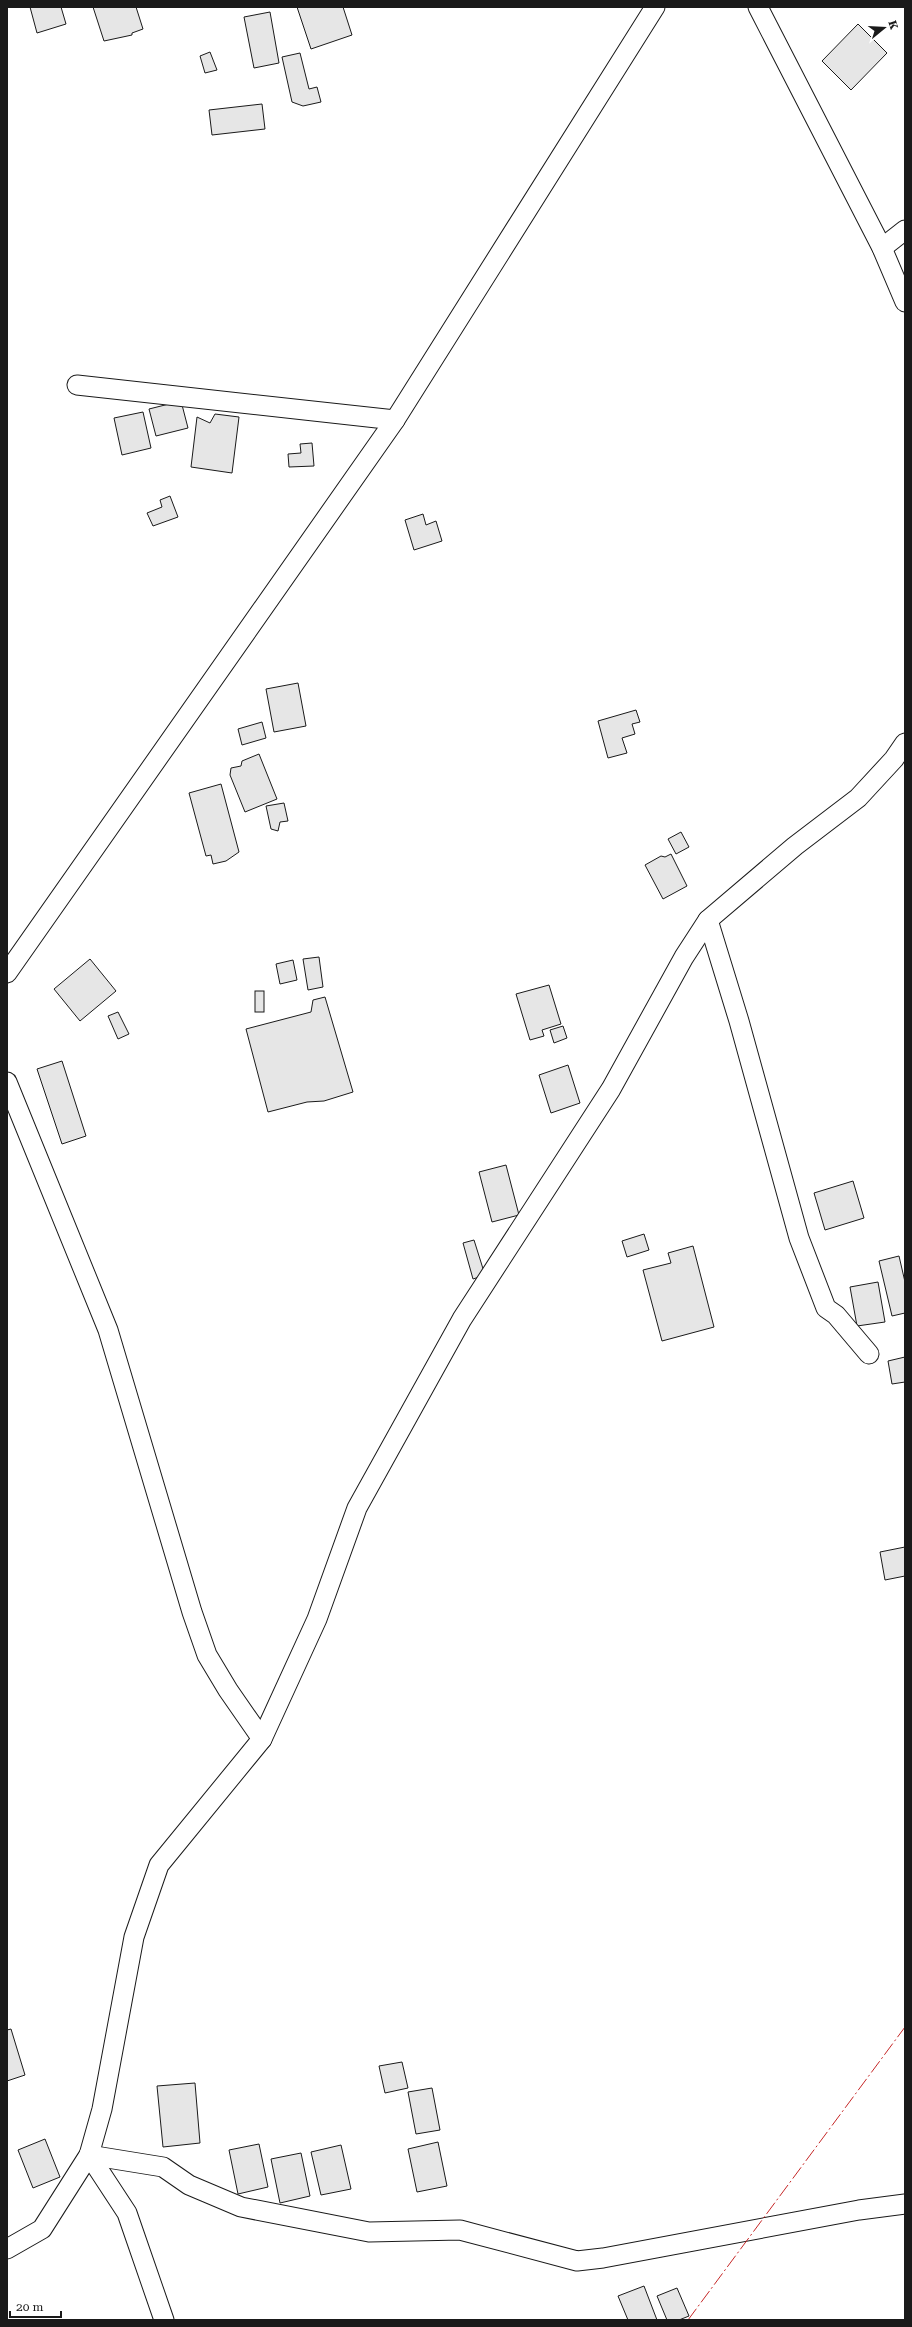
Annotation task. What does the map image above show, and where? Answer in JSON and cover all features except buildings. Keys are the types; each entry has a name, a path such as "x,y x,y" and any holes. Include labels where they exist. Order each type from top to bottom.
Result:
{"street":[{"path":"7,974 395,420 655,7"},
{"path":"758,7 882,248 905,302"},
{"path":"882,248 905,230"},
{"path":"77,385 395,420"},
{"path":"7,2249 42,2229 89,2155 102,2109 134,1937 159,1865 262,1739 317,1618 361,1501 462,1319 611,1089 684,957 708,920 795,846 858,798 894,759 905,743"},
{"path":"708,920 739,1021 798,1238 826,1308 836,1315 869,1354"},
{"path":"7,1082 108,1330 192,1612 207,1655 228,1690 262,1739"},
{"path":"89,2155 163,2167 189,2184 240,2207 369,2232 460,2230 577,2261 603,2258 859,2210 905,2204"},
{"path":"89,2155 127,2213 164,2320"}],"power":[{"path":"688,2320 905,2027"}]}
